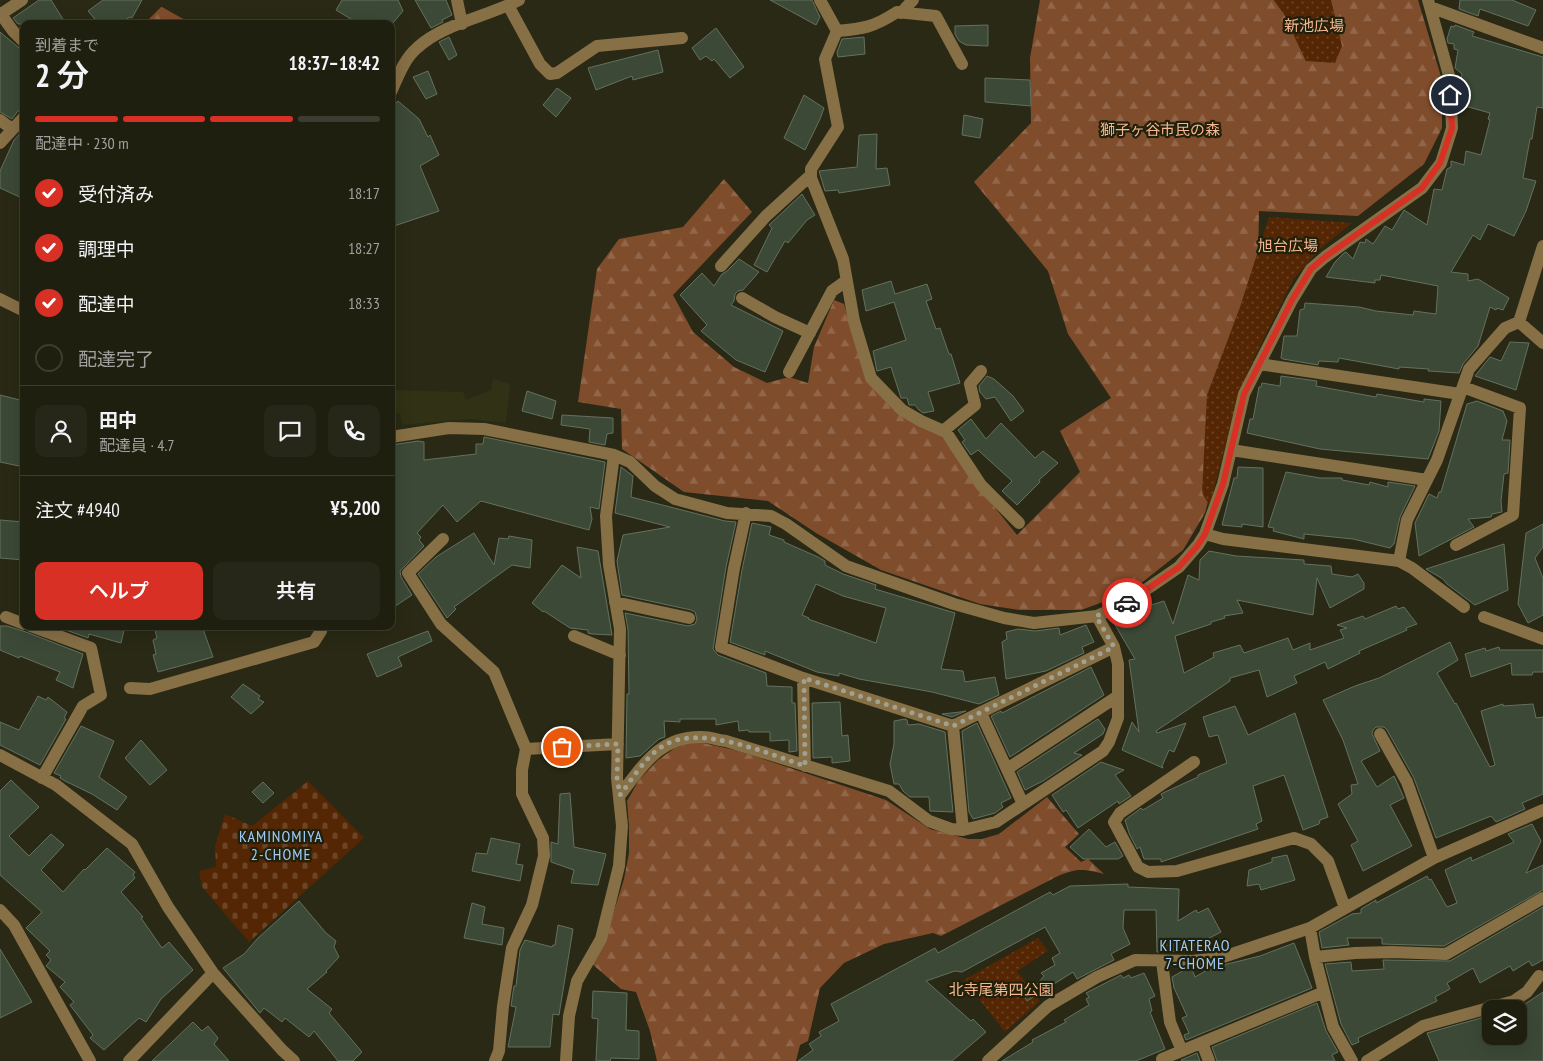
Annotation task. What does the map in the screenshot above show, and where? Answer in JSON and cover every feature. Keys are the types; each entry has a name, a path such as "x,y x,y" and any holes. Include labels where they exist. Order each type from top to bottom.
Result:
{"street":[{"path":"20,38 0,13 22,0"},
{"path":"457,0 462,24"},
{"path":"820,0 836,30 825,59 838,127 811,169 811,175 843,259 854,321 871,378 902,410 946,432 981,485 1019,524"},
{"path":"836,30 860,29 881,23 898,8 913,0"},
{"path":"395,83 402,67 416,49 437,33 514,2 540,64 550,74 558,73 597,46 682,38"},
{"path":"1429,4 1543,48"},
{"path":"395,436 449,428 484,429 614,456 630,462 655,486 675,499 726,513 771,516 786,524 846,566 945,600 1004,618 1034,623 1096,616 1128,602 1179,567 1205,534 1223,484 1244,394 1292,300 1311,269 1422,188 1440,163 1452,128 1450,79 1429,4"},
{"path":"898,8 936,16 962,64"},
{"path":"0,120 12,129"},
{"path":"0,143 20,121"},
{"path":"721,266 766,216 811,175"},
{"path":"1399,561 1408,520 1437,460 1469,370 1490,343 1505,328 1519,322 1543,246"},
{"path":"789,372 832,291 846,281"},
{"path":"742,298 774,317 810,333"},
{"path":"0,299 20,310"},
{"path":"1519,322 1543,343"},
{"path":"1259,364 1462,390 1520,408 1513,515 1456,545"},
{"path":"943,431 975,405 970,384 981,371"},
{"path":"1231,450 1427,480"},
{"path":"566,1061 569,1016 577,981 601,939 619,866 622,826 617,778 620,629 609,565 606,516 614,456"},
{"path":"746,513 737,553 721,647 804,678 953,726 1114,647"},
{"path":"1205,534 1223,539 1399,561 1412,568 1464,607"},
{"path":"443,539 408,573 441,624 494,672 526,748 522,770 522,794 544,838 544,856 532,905 512,948 503,1006 499,1051 495,1061"},
{"path":"615,602 689,618"},
{"path":"620,795 642,765 662,746 674,740 702,737 726,741 889,791 929,821 951,830 963,830 996,822 1103,751 1109,742 1118,718 1118,664 1114,647 1096,616"},
{"path":"6,617 20,622"},
{"path":"1484,617 1543,638"},
{"path":"42,630 91,648 101,695 83,706 42,778"},
{"path":"130,688 150,689 314,642 321,630"},
{"path":"574,636 620,655"},
{"path":"804,678 805,766"},
{"path":"1007,769 1118,696"},
{"path":"981,713 1024,804"},
{"path":"953,726 963,830"},
{"path":"1380,734 1407,782 1434,858"},
{"path":"526,748 618,744"},
{"path":"0,755 56,785 132,844 168,907 214,973 294,1061"},
{"path":"1194,762 1120,813 1114,822 1138,867 1148,872 1177,870 1294,838 1311,844 1328,861 1345,908"},
{"path":"988,1061 1048,1006 1097,977 1135,960 1162,962 1220,958 1310,928 1434,858 1543,810"},
{"path":"1315,957 1364,952 1446,954 1543,898"},
{"path":"0,910 14,925 90,1061"},
{"path":"1310,928 1315,957 1334,1027 1352,1061"},
{"path":"1162,962 1170,1022 1182,1051"},
{"path":"129,1061 214,973"},
{"path":"1367,1061 1423,1026 1514,1002 1527,992 1539,976"},
{"path":"1162,1059 1324,992"},
{"path":"1202,1043 1210,1061"}],"shaded area":[{"path":"493,379 510,384 506,423 470,419 402,425 400,413 395,414 395,390 463,392 466,400 491,390"}],"green space":[{"name":"獅子ヶ谷市民の森","path":"1040,0 1274,0 1284,14 1306,61 1332,10 1331,0 1418,0 1442,80 1442,128 1424,164 1358,216 1259,211 1257,316 1205,513 1183,550 1130,592 1081,610 1020,610 980,604 881,570 816,533 768,501 684,492 622,449 621,409 578,402 597,269 619,239 683,227 724,179 752,212 673,295 693,332 734,367 767,383 789,377 808,383 814,347 834,300 844,304 866,380 942,437 1017,535 1080,472 1060,431 1111,398 1068,334 1048,271 974,182 1031,123 1030,58"},
{"name":"新池広場","path":"1274,0 1331,0 1342,46 1335,63 1306,61 1284,14"},
{"path":"162,7 185,20 148,20"},
{"name":"旭台広場","path":"1269,217 1352,223 1320,249 1293,280 1254,358 1241,389 1210,506 1202,493 1207,395 1240,307"},
{"path":"689,743 703,743 739,751 886,800 930,829 968,839 982,839 999,834 1047,797 1079,834 1065,847 1081,862 1088,859 1104,874 1081,870 1065,873 941,936 933,933 884,944 844,963 820,988 808,1041 800,1045 796,1061 657,1061 650,1031 636,992 621,989 591,963 605,940 624,879 629,853 627,801 639,780 658,760 675,748"},
{"path":"308,781 364,838 249,942 202,887 199,871 216,867 215,846 225,814 252,826"},
{"name":"北寺尾第四公園","path":"1038,938 1048,951 1017,971 1040,1001 1005,1032 964,980"}],"building":[{"path":"39,0 51,0 64,20 20,20 20,24 18,24 13,18"},
{"path":"103,0 142,0 132,18 130,17 125,20 96,20 88,11"},
{"path":"342,0 398,0 403,11 395,20 352,20 336,10"},
{"path":"415,0 446,0 452,15 431,28"},
{"path":"770,0 812,0 820,17 816,25"},
{"path":"1460,0 1512,0 1536,10 1528,26 1480,9 1478,16 1459,9"},
{"path":"988,25 988,46 966,45 959,41 955,34 955,26"},
{"path":"1455,25 1474,32 1472,36 1543,57 1543,108 1537,107 1523,178 1536,181 1526,211 1514,236 1488,224 1480,240 1473,235 1451,272 1468,274 1468,281 1478,279 1509,298 1503,310 1497,308 1496,310 1490,307 1478,346 1463,364 1459,373 1399,367 1399,369 1339,358 1338,362 1319,361 1318,365 1281,358 1284,336 1297,336 1300,310 1304,309 1305,303 1359,307 1413,315 1414,311 1436,314 1438,286 1381,275 1380,280 1375,280 1375,283 1326,277 1335,262 1344,253 1346,252 1353,259 1360,242 1365,243 1366,239 1373,244 1385,226 1392,230 1404,210 1427,225 1434,189 1442,190 1447,169 1451,167 1451,161 1464,165 1466,151 1481,155 1490,113 1461,105 1462,98 1459,96 1462,74 1455,68 1458,50 1454,49 1454,44 1448,43 1447,39 1451,26 1454,27"},
{"path":"716,28 744,67 730,78 714,59 712,61 706,56 700,60 692,48"},
{"path":"0,32 20,49 20,110 12,119 0,112"},
{"path":"449,37 457,55 449,60 439,42"},
{"path":"864,37 865,54 838,57 837,52 842,39"},
{"path":"658,50 663,72 633,80 632,76 596,90 588,68"},
{"path":"428,71 437,94 426,99 413,77"},
{"path":"985,78 1030,80 1031,106 985,102"},
{"path":"557,88 571,98 556,117 543,105"},
{"path":"804,95 824,108 805,150 784,138"},
{"path":"398,101 419,119 428,137 430,135 439,155 420,166 439,211 395,226 395,203 395,104"},
{"path":"964,115 983,119 980,138 962,135"},
{"path":"20,133 20,197 0,188 0,171 14,140"},
{"path":"877,134 876,169 887,168 890,185 839,193 838,190 825,191 819,171 857,167 859,135"},
{"path":"802,194 815,215 807,220 788,243 785,241 767,272 754,265 772,228 769,225"},
{"path":"739,259 759,272 743,290 735,294 731,305 783,331 765,372 736,360 701,331 707,325 680,295 702,273 714,286 722,274"},
{"path":"891,281 895,294 927,284 932,299 926,301 936,329 940,328 949,354 951,354 960,383 928,392 934,411 923,413 915,405 909,405 907,398 901,398 891,367 877,371 873,351 906,340 894,302 866,311 862,290"},
{"path":"1510,342 1529,343 1516,390 1475,376 1490,357 1501,361"},
{"path":"987,376 994,379 1013,396 1024,411 1011,421 995,397 986,399 980,392 979,386"},
{"path":"1281,376 1317,381 1316,386 1376,397 1377,394 1424,402 1424,399 1441,401 1439,431 1428,459 1320,449 1247,433 1250,419 1253,419 1259,387 1261,387 1262,383 1280,386"},
{"path":"527,391 556,401 552,419 522,411"},
{"path":"0,395 20,400 20,466 0,462"},
{"path":"1477,401 1503,411 1507,421 1502,440 1510,440 1508,473 1504,474 1501,501 1502,512 1492,514 1491,517 1468,519 1474,527 1419,556 1415,523 1429,494 1437,498 1439,492 1441,492 1467,404"},
{"path":"562,415 613,418 613,433 607,434 605,445 589,442 590,429 561,425"},
{"path":"971,419 986,439 1001,423 1035,458 1043,451 1058,463 1039,480 1040,482 1017,505 1002,491 1012,481 978,450 971,455 962,442 965,440 958,430"},
{"path":"484,437 605,462 599,509 590,507 592,519 589,530 481,501 457,522 443,505 417,533 421,537 419,540 424,546 400,571 401,577 412,595 395,606 395,444 424,442 424,460 476,454 476,444 483,444"},
{"path":"621,467 633,476 631,497 725,521 736,522 726,567 713,649 718,655 766,673 767,686 792,687 792,703 795,703 797,751 789,752 789,740 770,741 770,732 739,731 738,721 716,725 716,719 680,719 680,722 664,721 665,737 659,739 640,756 626,758 627,694 629,694 628,629 625,613 688,626 695,624 697,619 695,612 691,610 622,595 617,561 623,535 670,527 615,513"},
{"path":"1238,467 1263,468 1263,527 1242,524 1242,527 1222,525 1234,478 1237,478"},
{"path":"1286,472 1320,478 1342,478 1342,480 1369,485 1370,482 1388,487 1388,482 1415,486 1400,517 1394,544 1390,548 1353,539 1304,534 1304,539 1273,531 1274,528 1268,527"},
{"path":"0,520 20,522 20,560 0,558"},
{"path":"752,523 771,527 769,535 784,540 784,542 818,557 825,561 825,565 843,574 876,585 875,589 955,613 941,669 963,671 965,682 995,677 999,695 979,704 932,692 859,679 839,673 839,676 817,672 765,651 765,655 730,642","holes":["816,584 843,596 886,608 876,643 808,619 802,615"]},
{"path":"1543,524 1543,547 1535,558 1543,578 1543,615 1528,623 1518,604 1526,533"},
{"path":"474,533 494,565 499,538 508,539 509,536 532,540 530,568 512,565 454,607 456,609 447,618 418,574 436,557"},
{"path":"1504,544 1508,590 1475,605 1443,579 1426,569"},
{"path":"577,547 598,551 612,635 592,634 588,633 588,630 570,628 532,603 562,565 581,578"},
{"path":"1209,551 1236,556 1304,560 1304,564 1331,566 1332,574 1352,577 1358,574 1364,583 1364,589 1330,608 1317,578 1313,615 1237,600 1243,613 1224,616 1225,618 1211,622 1211,624 1175,636 1184,673 1214,657 1213,653 1240,645 1244,653 1288,638 1293,650 1310,643 1310,650 1344,638 1340,630 1347,628 1337,625 1363,616 1365,619 1396,606 1398,609 1404,607 1417,624 1359,651 1360,653 1328,669 1325,662 1294,676 1297,683 1267,697 1259,670 1230,678 1230,681 1156,731 1157,733 1186,723 1174,752 1169,750 1162,766 1163,768 1122,750 1132,722 1139,732 1129,660 1135,659 1114,623 1138,609 1164,601 1173,624 1188,575 1199,580 1200,560"},
{"path":"1086,625 1094,642 1082,647 1084,653 1046,671 1006,679 1002,642 1007,639 1006,632 1018,629 1035,631 1059,628 1060,635"},
{"path":"0,626 7,626 26,632 83,654 73,688 56,680 60,672 0,650"},
{"path":"66,630 124,630 121,643 89,634 88,638"},
{"path":"155,630 203,630 213,657 158,672 153,655 156,654 153,640 157,638"},
{"path":"428,631 432,641 398,657 402,666 377,677 367,654"},
{"path":"1450,642 1458,660 1437,673 1456,703 1490,767 1495,765 1481,711 1503,704 1503,706 1533,704 1536,718 1543,717 1543,794 1522,803 1525,809 1496,822 1491,816 1436,838 1414,778 1387,730 1384,727 1376,727 1372,734 1380,751 1361,761 1377,787 1394,776 1404,798 1390,805 1412,846 1363,871 1351,845 1358,841 1338,804 1352,794 1351,785 1358,784 1343,740 1323,700 1379,678"},
{"path":"1499,647 1500,650 1543,650 1543,672 1533,672 1532,675 1512,675 1511,663 1471,677 1465,654 1485,648 1486,651"},
{"path":"1091,667 1104,695 1010,757 991,716 1001,711 1002,713"},
{"path":"243,684 260,696 258,699 264,702 251,714 231,697"},
{"path":"38,696 46,700 48,697 67,712 64,718 66,719 40,765 0,745 0,722 19,730"},
{"path":"840,702 842,736 848,735 850,761 832,763 832,757 813,758 812,703"},
{"path":"1235,706 1248,735 1295,713 1328,817 1320,820 1319,824 1303,830 1284,775 1253,786 1262,821 1256,824 1258,829 1161,862 1161,859 1144,859 1140,847 1137,849 1129,833 1125,820 1141,808 1143,810 1163,798 1161,794 1227,763 1218,735 1209,737 1203,717"},
{"path":"966,711 952,717 942,714 960,712"},
{"path":"905,719 908,725 919,724 945,732 953,812 930,811 929,797 910,797 899,784 894,784 890,764 894,744 894,721"},
{"path":"1098,719 1105,729 1103,734 1074,753 1082,755 1043,781 1025,790 1017,772"},
{"path":"977,723 1011,798 1001,803 1003,807 995,813 973,819 969,812 962,731"},
{"path":"81,726 114,741 99,777 127,797 117,810 54,773"},
{"path":"141,740 167,770 150,785 125,758"},
{"path":"1101,762 1124,770 1115,775 1131,796 1119,804 1118,801 1078,828 1066,810 1063,812 1052,795"},
{"path":"11,780 39,807 9,836 29,856 51,834 64,845 41,870 63,892 107,848 135,872 133,875 135,878 121,892 143,917 141,918 162,948 169,942 193,970 161,999 146,1022 139,1018 104,1050 90,1038 93,1035 70,1005 74,1002 60,987 65,982 46,966 51,960 46,955 50,951 26,928 42,912 0,875 0,791"},
{"path":"263,782 274,793 263,803 252,792"},
{"path":"570,793 574,847 606,854 598,885 571,883 574,870 551,862 551,842 558,844 560,794"},
{"path":"1532,824 1541,841 1526,873 1543,865 1543,890 1444,946 1382,944 1382,938 1347,938 1349,945 1322,948 1319,932 1352,914 1361,913 1361,909 1376,900 1376,903 1427,876 1429,880 1431,879 1447,907 1457,903 1445,870 1471,857 1472,861 1514,842 1508,834"},
{"path":"1089,829 1106,847 1115,842 1123,856 1118,859 1083,859 1070,847"},
{"path":"491,838 520,844 516,864 523,865 520,881 472,871 476,853 487,854"},
{"path":"1287,855 1295,880 1261,890 1259,884 1247,886 1249,870 1272,862 1272,858"},
{"path":"1128,884 1128,887 1179,889 1178,921 1196,910 1198,913 1208,908 1221,932 1184,951 1157,952 1156,910 1124,910 1123,928 1130,944 1111,954 1114,960 1077,979 1073,972 1027,1001 1025,998 1044,976 1041,973 1055,965 1052,958 1060,953 1045,927 962,972 955,971 926,981 986,1032 952,1061 798,1061 813,1050 809,1044 821,1036 819,1032 839,1021 831,1004 935,948 938,953 1050,892 1053,895 1070,886"},
{"path":"299,901 326,933 336,941 334,947 339,957 327,972 307,989 332,1009 329,1013 362,1052 353,1061 338,1061 314,1031 309,1037 285,1018 282,1022 264,1008 260,1013 223,968 244,954 258,938"},
{"path":"472,903 485,907 482,924 504,928 502,945 464,938"},
{"path":"1543,907 1543,960 1532,966 1529,961 1513,971 1510,966 1480,983 1473,968 1447,983 1450,989 1435,997 1437,1001 1358,1038 1359,1042 1352,1045 1341,1024 1325,964 1351,962 1352,971 1384,969 1383,960 1450,961"},
{"path":"558,925 573,929 559,1015 553,1014 550,1047 508,1047 516,1007 511,1006 514,986 516,986 520,950 525,940 552,947 555,945"},
{"path":"1294,943 1312,988 1186,1040 1184,1035 1189,1033 1182,1018 1187,1016 1174,988 1172,977 1186,969 1192,969 1195,977 1211,968 1260,956"},
{"path":"0,949 32,1002 0,1018"},
{"path":"1144,973 1155,996 1149,999 1152,1011 1150,1012 1165,1049 1136,1061 1002,1061 1033,1042 1032,1040 1066,1022 1064,1020 1089,1005 1086,999 1089,997 1086,993 1121,975 1123,978 1129,975 1131,978"},
{"path":"593,991 627,993 626,1030 639,1031 639,1059 611,1058 610,1061 596,1061 598,1019 592,1018"},
{"path":"1543,992 1543,1061 1439,1061 1427,1033 1481,1018 1482,1045 1527,1045 1527,1003"},
{"path":"1317,1003 1326,1031 1338,1052 1332,1055 1335,1061 1217,1061 1212,1047"},
{"path":"193,1022 202,1031 208,1026 218,1038 214,1044 229,1061 152,1061"},
{"path":"1197,1053 1200,1061 1181,1060"}],"way so far":[{"path":"562,747 618,744 617,778 620,795 642,765 662,746 674,740 702,737 726,741 805,766 804,678 953,726 1114,647 1096,616 1127,603"}],"district":[{"name":"KAMINOMIYA 2-CHOME","path":"281,845"},
{"name":"KITATERAO 7-CHOME","path":"1195,954"}],"route":[{"path":"1127,603 1179,567 1205,534 1223,484 1244,394 1292,300 1311,269 1422,188 1440,163 1452,128 1450,95"}]}
